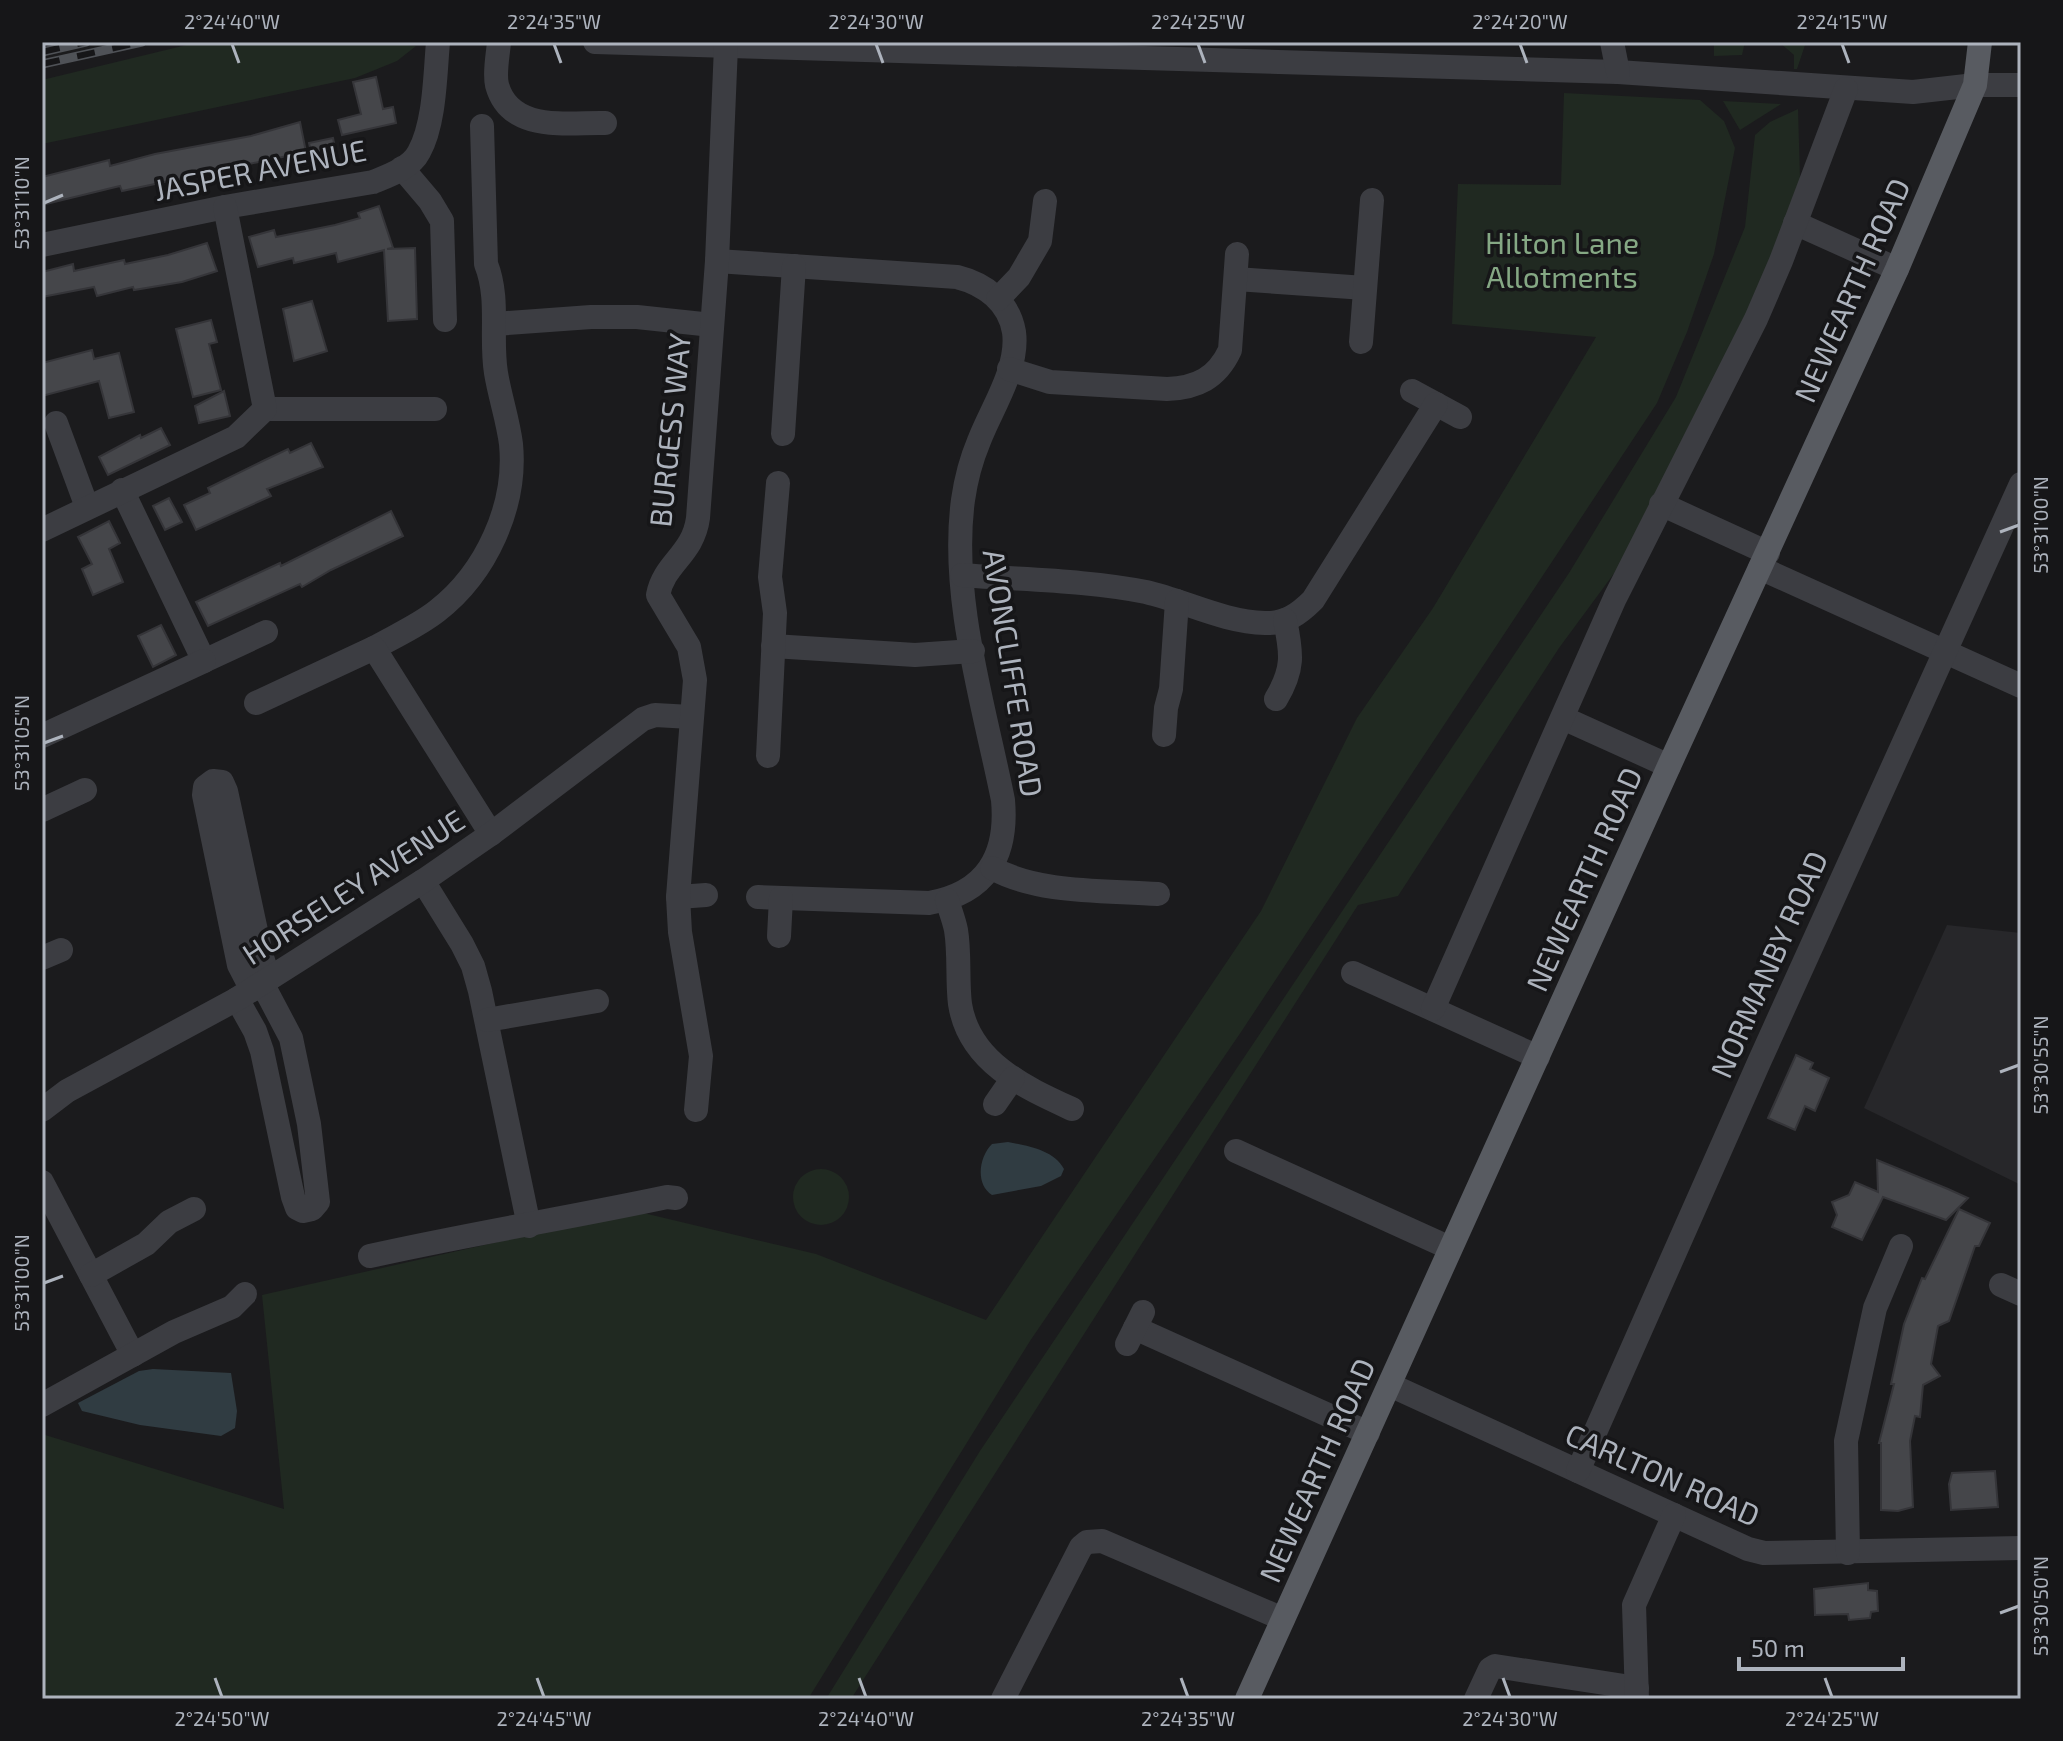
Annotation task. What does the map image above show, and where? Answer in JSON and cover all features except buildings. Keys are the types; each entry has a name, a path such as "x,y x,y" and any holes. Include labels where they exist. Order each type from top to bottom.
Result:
{"main road":[{"name":"NEWEARTH ROAD","path":"1247,1699 1897,269 1975,85 1980,42"}],"street":[{"name":"JASPER AVENUE","path":"42,245 225,207 373,182 402,168 419,153 430,116 438,42"},
{"path":"499,42 496,82 503,97 519,115 536,122 605,123"},
{"path":"595,42 1404,54 1846,89 1913,92 1975,85 2021,85"},
{"path":"1612,42 1618,72"},
{"name":"BURGESS WAY","path":"696,1110 701,1056 680,932 678,897 695,680 689,647 658,595 665,575 683,555 696,532 717,261 726,46"},
{"path":"1433,1009 1609,612 1756,319 1846,89"},
{"path":"256,703 365,652 438,610 479,565 495,536 505,506 511,461 507,419 495,369 492,279 486,264 491,157 482,126"},
{"path":"402,168 430,201 442,221 445,320"},
{"path":"1361,342 1372,200"},
{"path":"717,261 957,277 986,288 998,299 1019,277 1040,241 1045,201"},
{"path":"225,207 265,409"},
{"path":"1795,223 1897,269"},
{"path":"783,434 794,266"},
{"path":"1009,369 1050,382 1167,389 1199,384 1223,364 1230,350 1236,266 1365,288"},
{"name":"AVONCLIFFE ROAD","path":"992,868 1001,847 1004,811 973,651 962,575 961,529 968,471 1009,369 1014,348 1014,333 1007,311 998,299"},
{"path":"495,324 637,317 712,325"},
{"path":"1412,391 1460,417"},
{"path":"962,575 1110,587 1177,601 1244,620 1266,623 1285,620 1300,613 1313,600 1436,404"},
{"path":"42,530 236,437 265,409 435,409"},
{"path":"56,423 87,507"},
{"path":"768,756 774,621 770,577 778,483"},
{"name":"NORMANBY ROAD","path":"1578,1471 1716,1156 2021,484"},
{"path":"122,490 204,661"},
{"path":"1661,504 1945,652 2021,686"},
{"path":"1164,735 1171,689 1177,601"},
{"path":"1276,699 1288,679 1290,666 1291,650 1285,620"},
{"path":"42,736 266,632"},
{"path":"772,657 973,651"},
{"path":"365,652 491,834"},
{"name":"HORSELEY AVENUE","path":"42,1110 67,1091 255,988 423,881 491,834 643,719 655,715 691,717"},
{"path":"1563,718 1669,766"},
{"path":"255,988 239,965 204,795 205,787 213,781 222,782 226,791 261,954 255,988 255,1031 293,1197 297,1208 303,1211 312,1209 318,1202 309,1124 291,1038 255,988"},
{"path":"42,810 85,790"},
{"path":"779,936 769,897 916,904 947,900 969,889 992,868 1024,882 1147,893 1138,867"},
{"path":"423,881 473,966 540,1224"},
{"path":"678,897 706,895"},
{"path":"947,900 956,929 964,1022 981,1053 1022,1083 1072,1109"},
{"path":"1353,973 1538,1057"},
{"path":"487,1020 597,1001"},
{"path":"995,1104 1022,1083"},
{"path":"1236,1150 1450,1248"},
{"path":"42,1182 133,1355"},
{"path":"370,1256 453,1237 540,1224 667,1197 676,1198"},
{"path":"91,1275 146,1244 169,1222 194,1209"},
{"path":"1848,1553 1846,1441 1875,1308 1901,1246"},
{"path":"42,1405 174,1332 232,1307 245,1294"},
{"path":"1135,1328 1368,1433"},
{"name":"CARLTON ROAD","path":"1390,1385 1748,1549 1764,1553 1848,1553 2021,1548"},
{"path":"1476,1699 1490,1669 1495,1666 1637,1693 1634,1605 1674,1515"},
{"path":"1003,1699 1081,1547 1087,1542 1102,1541 1283,1619"}],"shaded area":[{"path":"1947,925 2021,933 2021,1185 1864,1108"},
{"path":"1008,1142 1054,1157 1064,1169 1061,1176 1041,1186 992,1195 981,1177 984,1156 992,1144"},
{"path":"139,1371 231,1373 237,1411 235,1428 221,1436 140,1425 82,1411 78,1403"}],"green space":[{"path":"199,42 376,42 416,46 397,61 355,78 42,144 42,80"},
{"path":"1714,42 1745,42 1742,55 1714,56"},
{"path":"1779,42 1806,42 1797,69 1794,69 1794,55"},
{"name":"Hilton Lane Allotments","path":"1564,93 1700,100 1724,121 1735,148 1714,254 1687,332 1657,403 1241,1032 1030,1341 808,1699 42,1699 42,1434 284,1509 262,1295 635,1211 816,1254 986,1320 1261,911 1357,718 1433,608 1596,337 1452,324 1458,184 1561,185"},
{"path":"1723,101 1781,104 1740,130"},
{"path":"1798,109 1801,213 1629,553 1559,648 1398,896 1358,905 851,1699 826,1699 980,1451 1569,573 1676,397 1745,227 1755,135 1770,122"},
{"path":"821,1169 841,1177 849,1197 841,1217 821,1225 801,1217 793,1197 801,1177"}],"railway":[{"path":"42,52 86,42"},
{"path":"42,64 142,42"}]}
